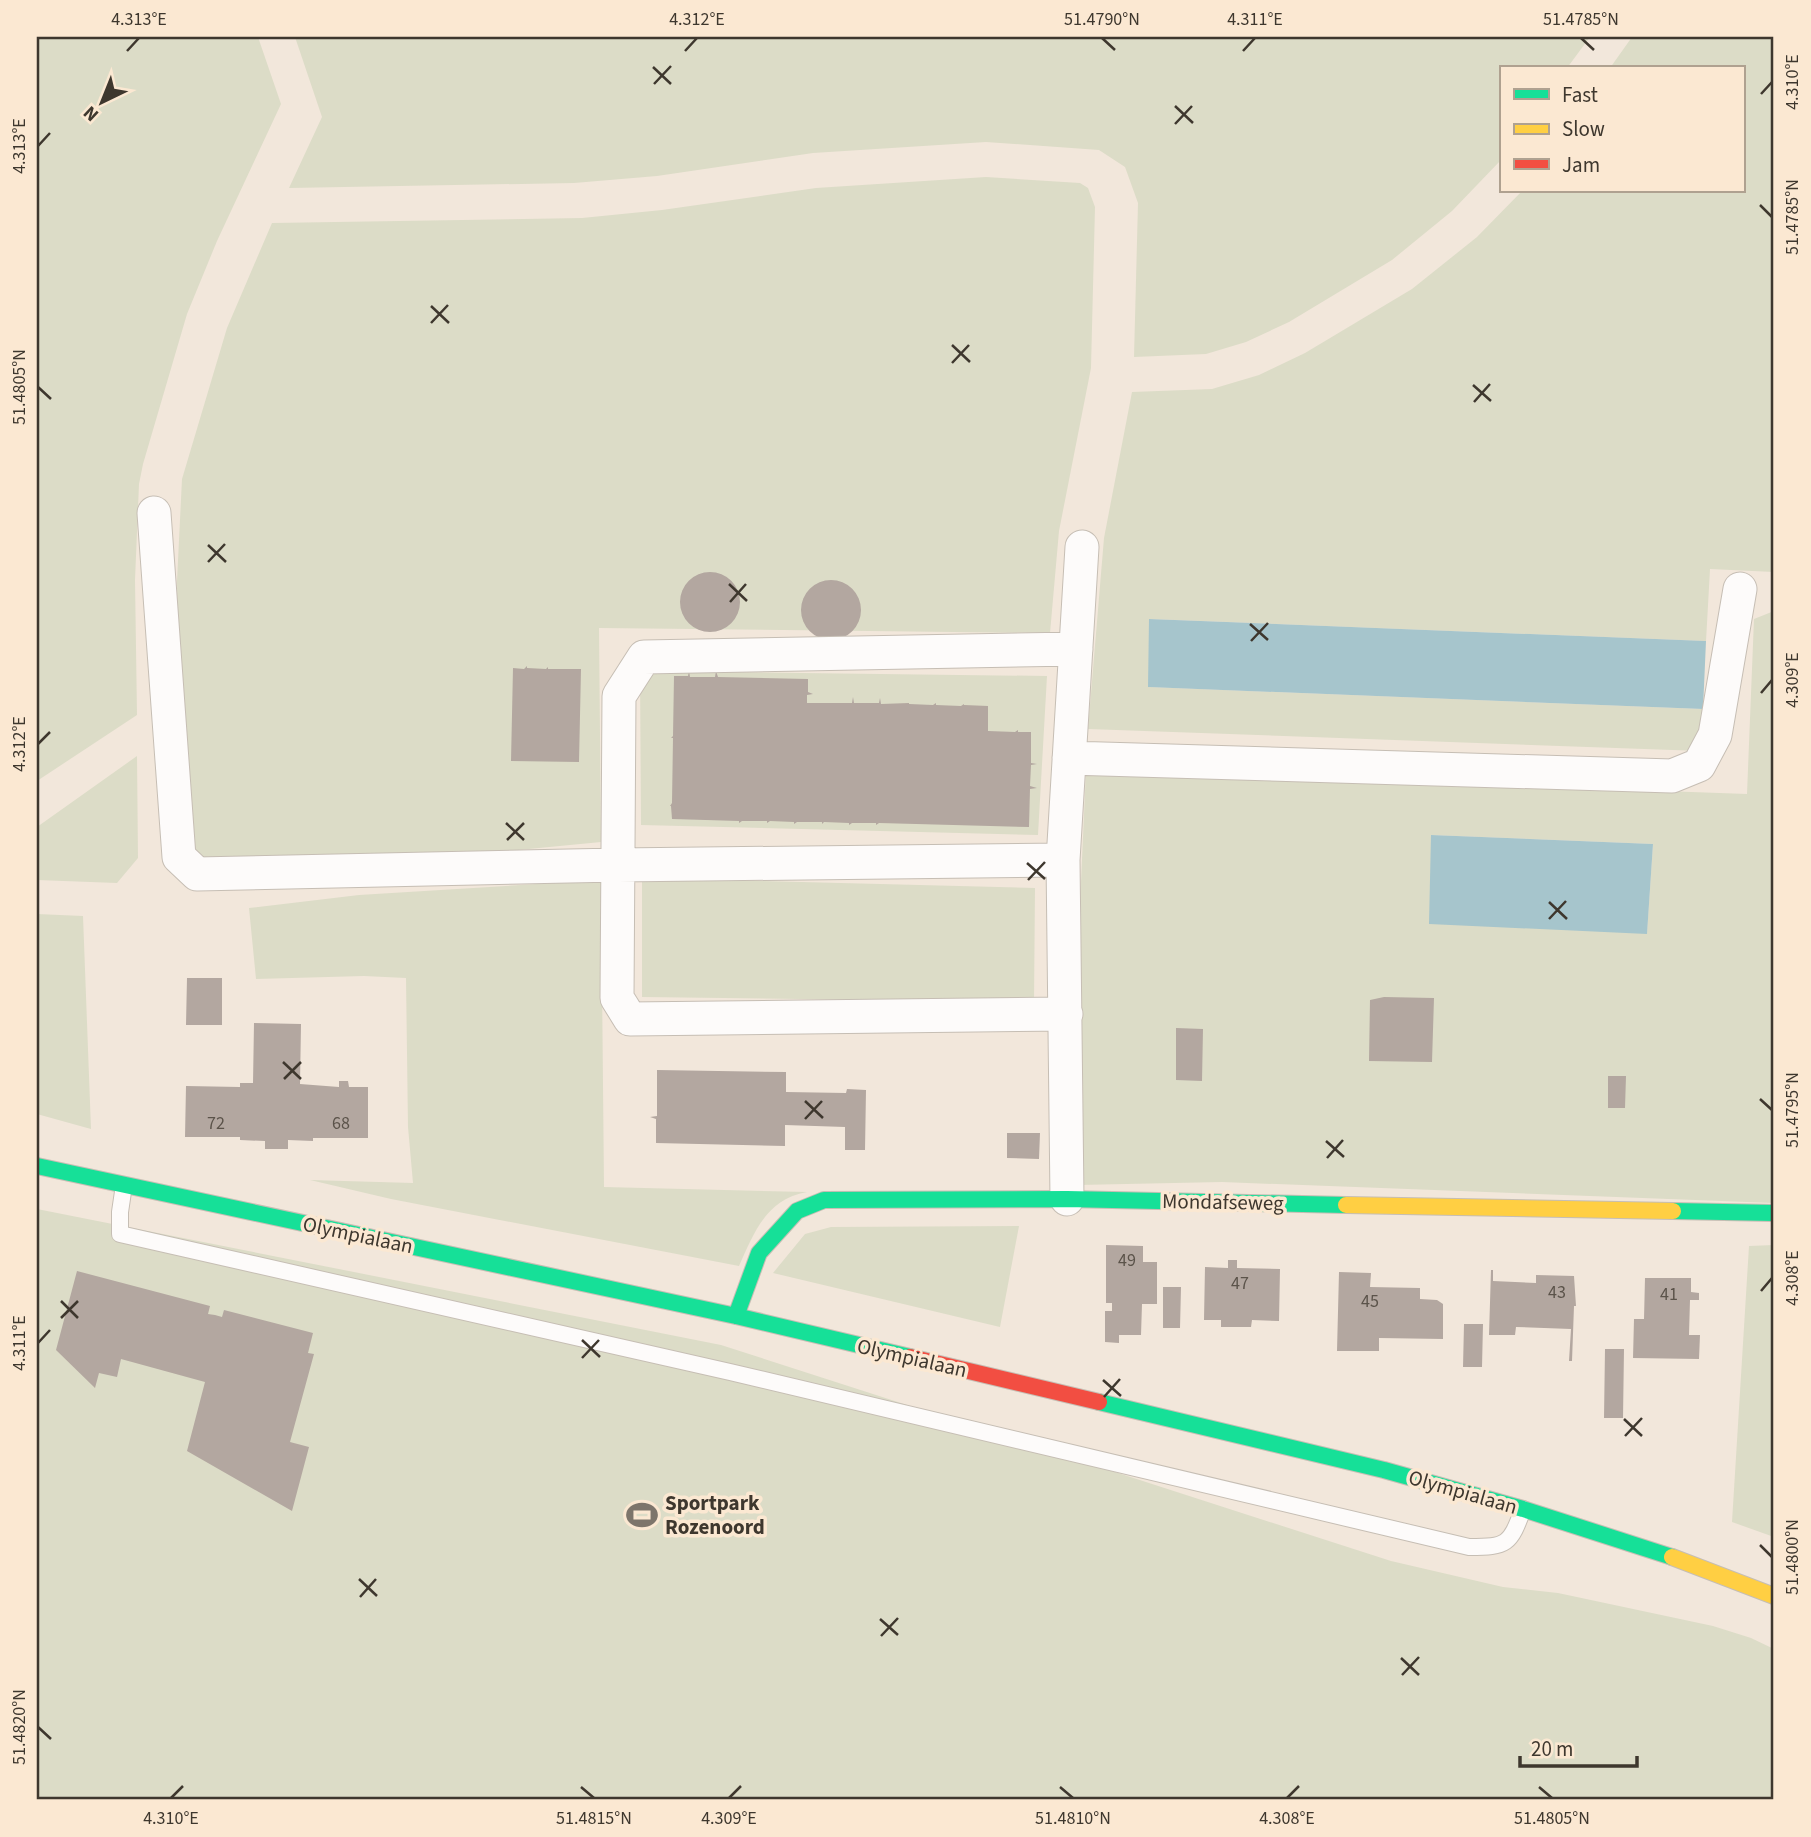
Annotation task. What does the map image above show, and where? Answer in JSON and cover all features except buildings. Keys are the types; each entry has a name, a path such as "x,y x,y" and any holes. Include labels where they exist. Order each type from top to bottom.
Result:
{"main road":[{"name":"Olympialaan","path":"37,1166 736,1316 1384,1469 1523,1509 1663,1554 1774,1596"},
{"name":"Mondafseweg","path":"736,1316 759,1253 797,1211 824,1200 1067,1199 1774,1213"}],"street":[{"path":"154,513 179,857 197,874 618,865 1063,860"},
{"path":"1067,1199 1063,860 1082,547"},
{"path":"1069,758 1672,776 1699,765 1715,735 1740,589"},
{"path":"1066,1014 630,1019 617,998 619,696 644,657 1076,649"}],"lane":[{"path":"124,1185 120,1234 730,1372 1469,1547 1497,1547 1515,1533 1523,1509"}],"green space":[{"path":"37,37 258,37 281,104 217,241 187,314 143,464 139,484 135,580 137,715 37,781"},
{"path":"295,37 1590,37 1568,66 1500,66 1500,161 1452,211 1392,260 1289,322 1246,342 1206,354 1134,357 1138,203 1125,167 1099,150 986,142 813,153 657,176 574,183 289,188 322,117"},
{"path":"1632,37 1774,37 1774,572 1710,569 1706,641 1150,619 1149,687 1703,709 1701,751 1088,729 1104,538 1132,392 1212,389 1259,375 1305,353 1412,289 1477,237 1521,192 1744,192 1744,66 1611,66"},
{"path":"986,177 1080,183 1088,188 1095,207 1091,368 1059,531 1050,633 599,628 601,842 225,878 180,853 177,581 182,479 227,328 272,223 582,218 662,210 816,188"},
{"path":"1774,611 1774,1203 1222,1182 1078,1185 1080,904 1086,770 1747,794 1754,619","holes":["1431,835 1653,844 1647,933"]},
{"path":"640,671 1047,676 1038,835 641,825"},
{"path":"137,756 138,858 117,883 37,880 37,827"},
{"path":"642,878 1035,888 1034,1002 642,997"},
{"path":"601,880 604,1187 807,1192 781,1202 771,1210 756,1230 739,1266 391,1199 310,1180 413,1183 408,1127 406,978 364,976 256,979 249,908 359,895"},
{"path":"37,914 83,916 91,1129 37,1114"},
{"name":"Sportpark Rozenoord","path":"37,1209 721,1345 1391,1561 1503,1587 1558,1593 1713,1626 1751,1638 1774,1649 1774,1800 37,1800"},
{"path":"1019,1226 1000,1327 773,1273 805,1234 831,1227"},
{"path":"1774,1245 1774,1537 1732,1522 1749,1246"}],"water":[{"path":"1149,619 1706,641 1703,709 1148,687"},
{"path":"1431,835 1653,844 1647,934 1429,924"}],"traffic: fast":[{"path":"37,1166 736,1316 910,1357"},
{"path":"736,1316 759,1253 797,1211 824,1200 1067,1199 1346,1205"},
{"path":"1673,1211 1774,1213"},
{"path":"1099,1402 1384,1470 1523,1509 1672,1557"}],"traffic: slow":[{"path":"1346,1205 1673,1211"},
{"path":"1672,1557 1774,1596"}],"traffic: jam":[{"path":"910,1357 1099,1402"}],"place":[{"name":"Sportpark Rozenoord","path":"642,1515"}]}
